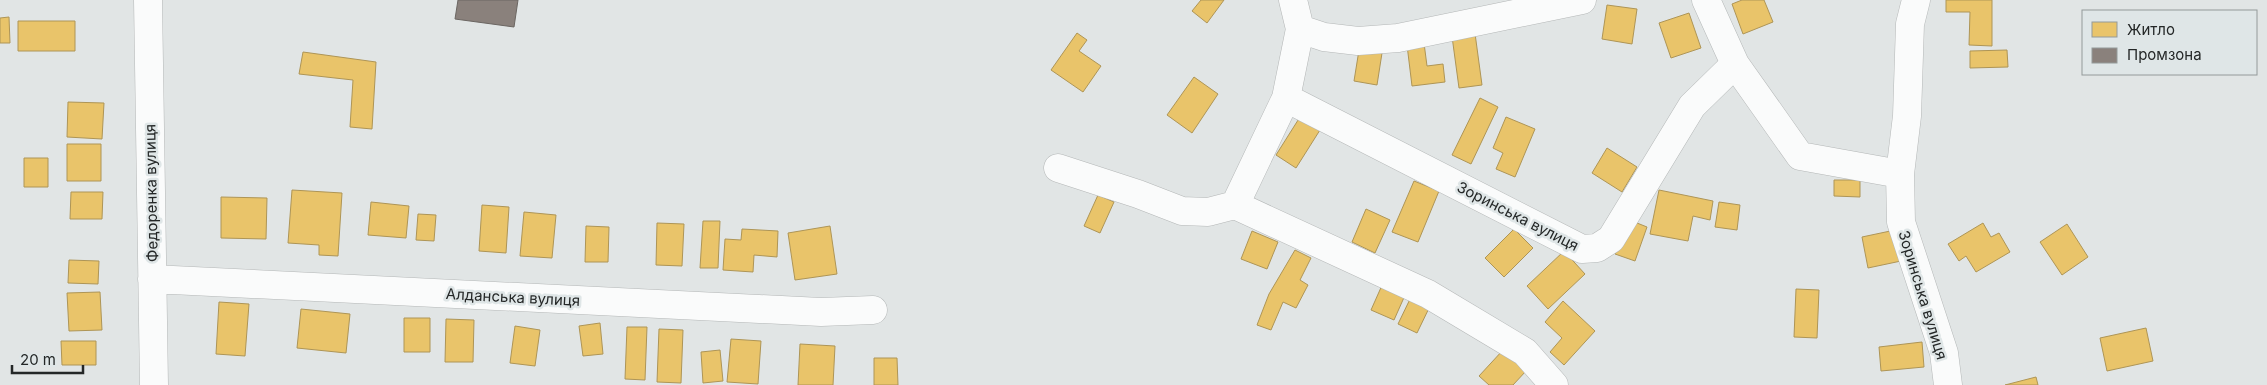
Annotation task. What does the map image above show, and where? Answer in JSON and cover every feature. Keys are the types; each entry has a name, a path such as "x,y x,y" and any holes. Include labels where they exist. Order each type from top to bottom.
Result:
{"street":[{"name":"Федоренка вулиця","path":"148,0 154,385"},
{"path":"1235,205 1286,98 1300,30 1293,0"},
{"path":"1300,30 1324,37 1358,41 1398,38 1582,0"},
{"path":"1706,0 1735,64 1800,156 1900,174"},
{"name":"Зоринська вулиця","path":"1916,0 1910,24 1907,116 1900,174 1901,222 1944,353 1948,385"},
{"name":"Зоринська вулиця","path":"1286,98 1582,250 1597,248 1611,239 1692,106 1735,64"},
{"path":"1058,168 1138,194 1182,211 1208,212 1235,205 1428,294 1525,352 1554,385"},
{"name":"Алданська вулиця","path":"152,279 821,312 873,310"}],"building: Житло":[{"path":"1201,0 1224,0 1207,23 1192,11"},
{"path":"1742,0 1764,0 1773,22 1743,34 1732,4"},
{"path":"1946,0 1992,0 1992,46 1969,45 1970,12 1946,12"},
{"path":"1607,5 1637,9 1632,44 1602,39"},
{"path":"1689,13 1701,48 1671,58 1659,23"},
{"path":"9,17 10,43 0,43 0,18"},
{"path":"18,21 75,21 75,51 18,51"},
{"path":"1474,26 1482,85 1459,88 1451,29"},
{"path":"1077,33 1087,40 1079,51 1101,66 1083,92 1051,70"},
{"path":"1424,43 1427,66 1443,64 1445,82 1412,86 1407,45"},
{"path":"1359,50 1382,53 1377,85 1354,81"},
{"path":"2007,50 2008,67 1970,68 1970,51"},
{"path":"303,52 376,62 372,129 350,127 353,80 299,74"},
{"path":"1194,77 1218,94 1192,133 1167,115"},
{"path":"1480,98 1498,107 1471,164 1452,155"},
{"path":"68,102 104,103 102,139 67,137"},
{"path":"1300,117 1320,130 1296,168 1276,155"},
{"path":"1506,117 1535,129 1515,177 1496,169 1503,153 1493,148"},
{"path":"67,144 101,144 101,181 67,181"},
{"path":"1607,148 1637,167 1622,192 1592,173"},
{"path":"24,158 48,158 48,187 24,187"},
{"path":"1834,180 1860,180 1860,197 1834,196"},
{"path":"1414,181 1439,191 1418,242 1392,232"},
{"path":"292,190 342,193 338,256 319,255 319,245 288,243"},
{"path":"1659,190 1713,201 1710,220 1693,216 1688,241 1650,234"},
{"path":"71,192 103,192 102,219 70,219"},
{"path":"1098,195 1114,202 1100,233 1084,226"},
{"path":"221,197 267,198 266,239 221,238"},
{"path":"371,202 409,206 406,238 368,235"},
{"path":"1719,202 1740,205 1737,230 1715,227"},
{"path":"482,205 509,207 506,253 479,251"},
{"path":"1366,209 1390,220 1375,253 1352,242"},
{"path":"524,212 556,215 552,258 520,256"},
{"path":"418,214 436,215 434,241 416,240"},
{"path":"1627,219 1647,227 1635,261 1615,254"},
{"path":"703,221 720,221 718,268 700,268"},
{"path":"657,223 684,224 682,266 656,265"},
{"path":"1983,223 1991,237 1999,233 2010,252 1976,272 1966,256 1959,261 1948,244"},
{"path":"2067,224 2088,257 2062,275 2040,242"},
{"path":"586,226 609,227 608,262 585,262"},
{"path":"830,226 837,274 795,280 788,233"},
{"path":"742,229 778,231 777,257 754,255 753,272 723,270 725,239 741,240"},
{"path":"1514,229 1533,248 1504,277 1485,258"},
{"path":"1895,230 1901,261 1868,268 1862,237"},
{"path":"1252,231 1278,242 1267,269 1241,259"},
{"path":"1295,250 1311,258 1300,280 1308,285 1296,308 1283,302 1271,330 1257,325 1269,294"},
{"path":"1564,251 1585,274 1548,309 1527,286"},
{"path":"69,260 99,261 98,284 68,283"},
{"path":"1383,283 1406,293 1394,320 1371,310"},
{"path":"1796,289 1819,290 1817,338 1794,337"},
{"path":"100,292 102,330 69,331 67,293"},
{"path":"1412,295 1431,304 1417,333 1398,324"},
{"path":"1563,301 1595,331 1564,365 1550,352 1562,338 1545,322"},
{"path":"219,302 249,304 245,356 216,354"},
{"path":"301,309 350,314 346,353 297,348"},
{"path":"404,318 430,318 430,352 404,352"},
{"path":"446,319 474,320 473,362 445,362"},
{"path":"600,323 603,354 583,356 579,326"},
{"path":"515,326 540,330 535,366 510,363"},
{"path":"627,327 647,327 645,380 625,379"},
{"path":"2146,328 2153,361 2107,371 2100,338"},
{"path":"659,329 683,330 681,383 657,382"},
{"path":"731,339 761,341 758,384 727,382"},
{"path":"61,341 96,341 96,365 62,365"},
{"path":"1922,342 1924,367 1881,371 1879,347"},
{"path":"800,344 835,346 833,385 798,385"},
{"path":"720,350 723,381 703,383 701,352"},
{"path":"1503,350 1526,371 1513,385 1489,385 1479,376"},
{"path":"874,358 897,358 898,385 874,385"},
{"path":"2036,377 2038,385 2005,385"}],"building: Промзона":[{"path":"458,0 518,0 514,27 455,19"}]}
